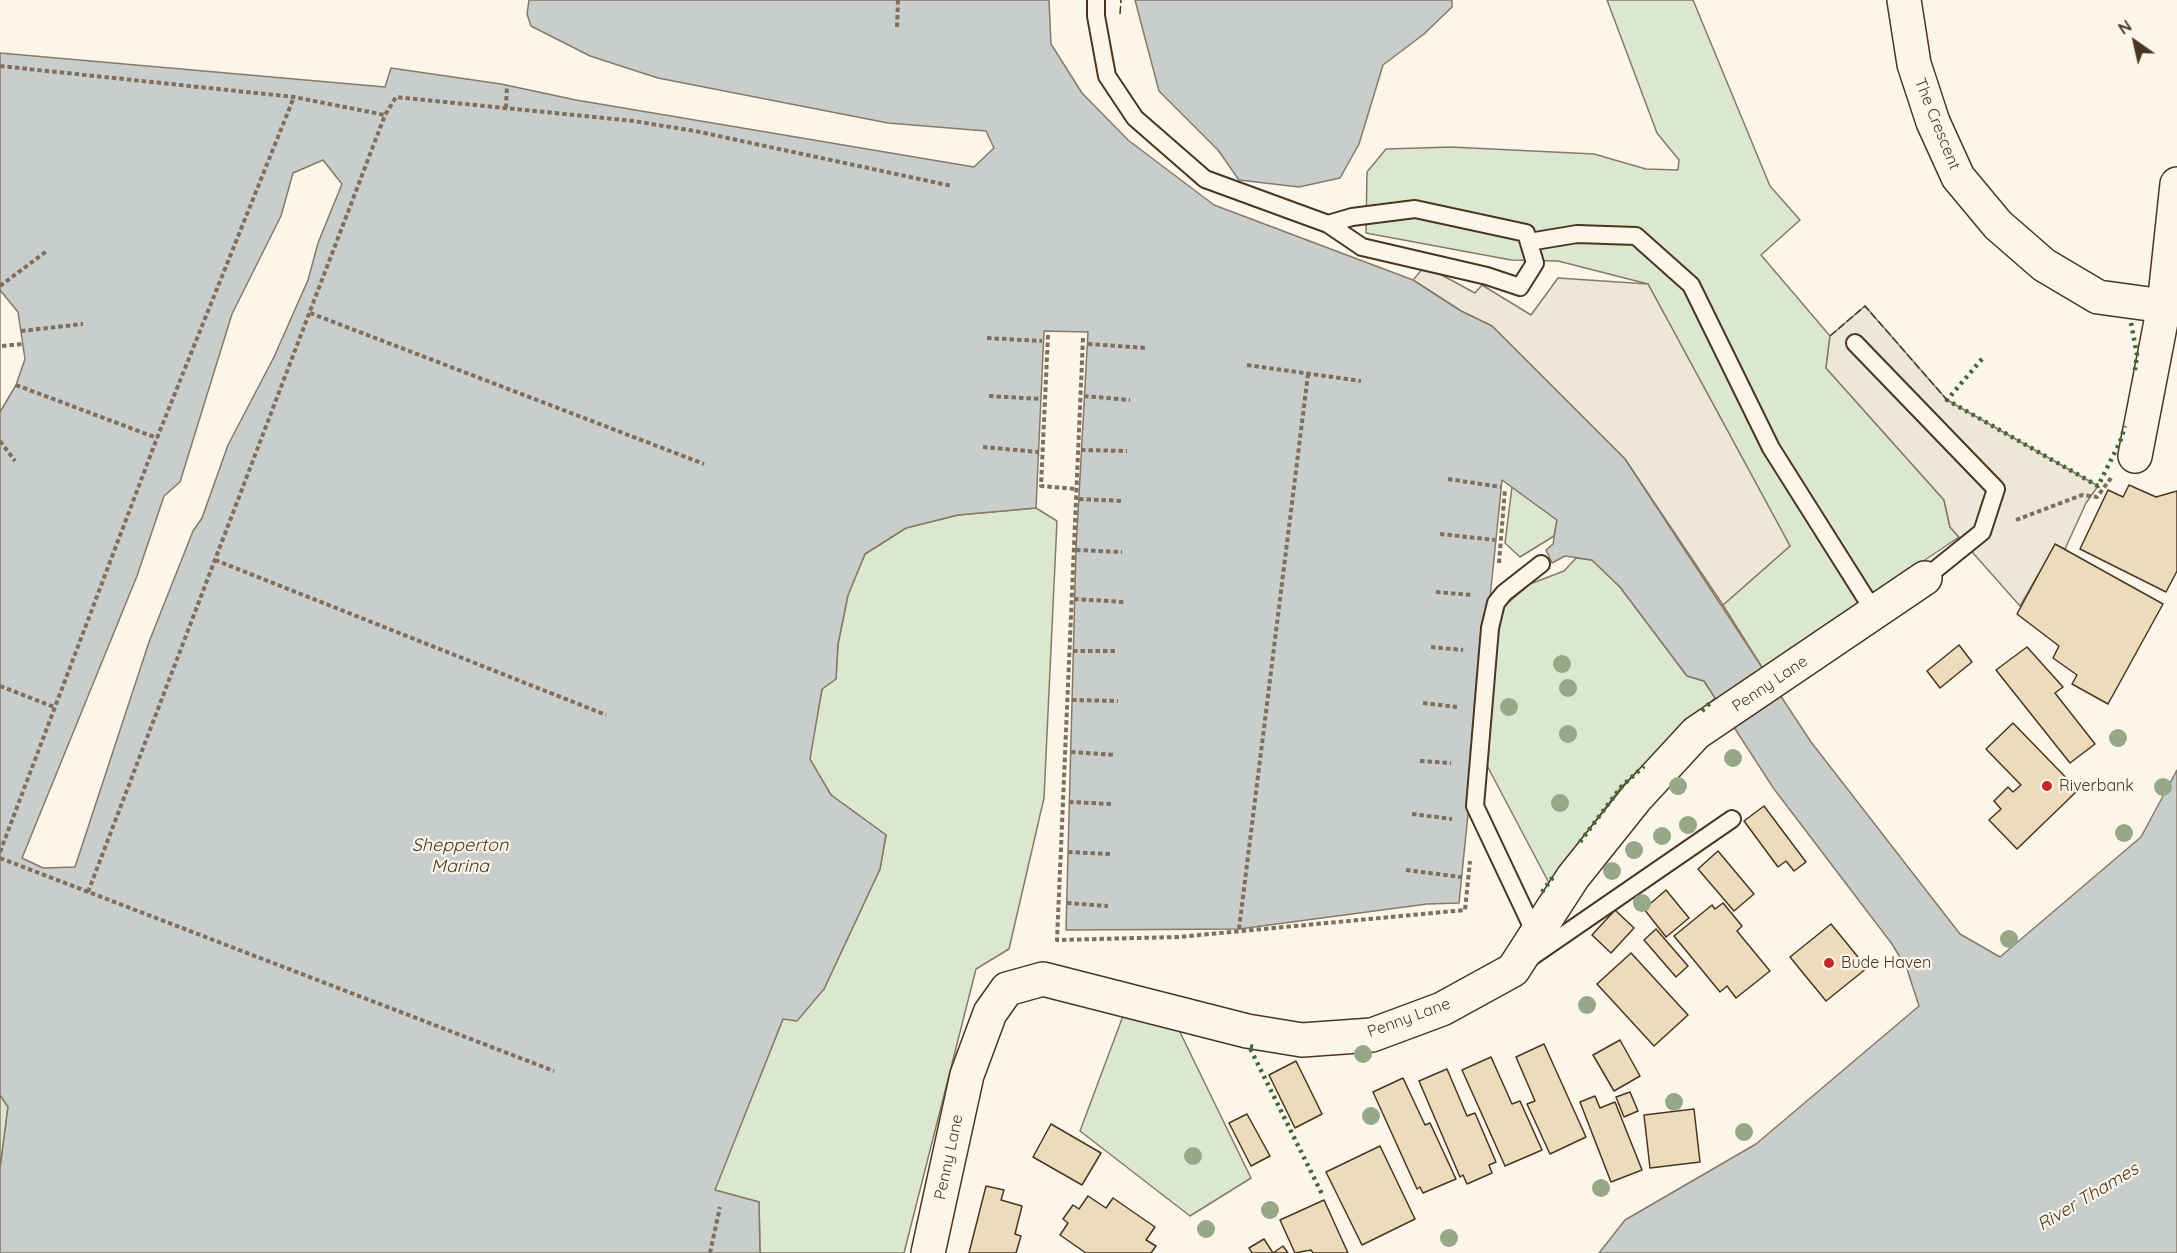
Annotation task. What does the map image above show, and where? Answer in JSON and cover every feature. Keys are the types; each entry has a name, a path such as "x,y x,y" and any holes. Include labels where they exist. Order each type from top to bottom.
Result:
{"street":[{"name":"The Crescent","path":"1904,0 1914,64 1933,122 1958,177 1998,225 2044,265 2098,297 2164,306"},
{"path":"2135,456 2164,306 2177,184"},
{"name":"Penny Lane","path":"928,1253 967,1075 990,1013 1007,989 1043,979 1247,1031 1302,1040 1372,1035 1442,1009 1513,970 1573,877 1630,806 1696,734 1925,578"}],"lane":[{"path":"1096,0 1096,16 1107,76 1135,118 1205,179 1328,224 1362,247 1487,276 1520,287 1535,263 1526,233 1415,209 1352,217 1328,224"},
{"path":"1529,242 1577,234 1636,236 1691,285 1771,448 1875,613"},
{"path":"1855,343 1996,489 1982,532 1925,578"},
{"path":"1535,933 1475,806 1490,628 1496,603 1504,593 1541,564"},
{"path":"1513,970 1732,819"}],"path":[{"path":"897,27 898,0"},
{"path":"0,66 294,97 385,115"},
{"path":"506,108 507,86"},
{"path":"0,852 157,438 294,97"},
{"path":"88,892 385,115 396,97 633,121 695,131 951,186"},
{"path":"0,286 48,250"},
{"path":"310,313 704,464"},
{"path":"21,331 83,324"},
{"path":"1048,335 1041,486 1076,489"},
{"path":"987,338 1042,341"},
{"path":"1083,338 1057,940 1178,937 1465,910 1475,806"},
{"path":"2,346 22,344"},
{"path":"1088,344 1146,348"},
{"path":"1247,365 1361,381"},
{"path":"1239,929 1308,374"},
{"path":"16,385 157,438"},
{"path":"989,396 1041,399"},
{"path":"1084,396 1130,400"},
{"path":"0,441 15,461"},
{"path":"983,447 1039,453"},
{"path":"1081,450 1127,452"},
{"path":"1982,532 2082,495 2097,498 2122,463 2135,456"},
{"path":"1448,479 1503,488 1496,603"},
{"path":"1079,499 1123,501"},
{"path":"1440,534 1495,540"},
{"path":"1076,550 1122,552"},
{"path":"215,560 606,715"},
{"path":"1436,592 1479,595"},
{"path":"1074,599 1124,602"},
{"path":"1431,647 1474,651"},
{"path":"1073,651 1118,651"},
{"path":"0,686 54,706"},
{"path":"1072,700 1118,702"},
{"path":"1423,703 1467,708"},
{"path":"1071,752 1115,754"},
{"path":"1420,761 1462,764"},
{"path":"1070,802 1111,804"},
{"path":"1412,814 1456,819"},
{"path":"1068,852 1110,854"},
{"path":"0,858 554,1071"},
{"path":"1406,870 1461,877"},
{"path":"1066,903 1108,906"},
{"path":"710,1253 720,1207"}],"green space":[{"path":"1607,0 1693,0 1770,186 1800,220 1761,255 1830,336 1826,368 1944,500 1950,527 1959,537 1763,669 1723,605 1790,546 1648,284 1558,261 1511,260 1366,233 1367,172 1386,149 1451,147 1594,154 1646,169 1678,170 1679,160 1657,133"},
{"path":"1512,487 1557,520 1554,536 1520,557 1505,543"},
{"path":"1036,508 1057,521 1044,798 1009,949 976,969 904,1253 760,1253 759,1202 714,1190 783,1019 824,989 880,869 886,835 831,795 809,759 822,689 836,679 838,644 848,595 865,554 906,528 958,515"},
{"path":"1576,558 1592,560 1620,587 1687,676 1704,681 1715,698 1621,787 1549,883 1483,758 1502,608 1530,584 1564,571"},
{"path":"1123,1016 1177,1026 1251,1178 1190,1216 1080,1131"},
{"path":"0,1095 8,1107 0,1169"}],"shaded area":[{"path":"1425,266 1475,293 1482,285 1531,315 1558,278 1648,284 1790,546 1723,605 1625,459 1492,326 1461,311 1413,280"},
{"path":"1865,306 1947,400 2098,486 2086,503 2065,549 2055,545 2020,606 1950,527 1944,500 1826,368 1830,336"}],"water":[{"name":"Shepperton Marina","path":"529,0 1049,0 1051,44 1082,93 1128,140 1214,205 1413,280 1461,311 1492,326 1625,459 1811,742 1960,934 2000,957 2141,837 2177,770 2177,1253 1599,1253 1625,1220 1756,1144 1919,1006 1907,969 1892,944 1774,789 1704,681 1687,676 1620,587 1592,560 1565,556 1552,563 1546,550 1553,544 1557,520 1502,480 1459,903 1427,904 1239,929 1066,930 1076,550 1088,332 1044,331 1036,508 958,515 906,528 865,554 848,595 838,644 836,679 822,689 810,759 831,795 886,835 880,869 824,989 797,1021 783,1019 715,1190 759,1202 760,1253 0,1253 0,1169 8,1107 0,1095 0,53 385,87 391,68 501,84 576,100 974,167 994,148 986,131 888,123 658,78 590,56 531,26 527,14","holes":["323,160 342,184 318,243 308,280 274,357 228,445 202,518 193,531 149,642 75,867 43,868 22,858 137,576 164,496 180,482 232,314 281,216 293,173"]},
{"path":"1135,0 1452,0 1452,7 1424,34 1383,65 1359,144 1340,178 1299,187 1239,180 1218,150 1159,91"}],"pier":[{"path":"0,290 18,312 25,359 16,385 0,412"}],"building":[{"path":"2129,485 2156,497 2177,491 2177,571 2166,592 2080,549 2108,490 2123,497"},
{"path":"2055,544 2163,604 2108,704 2072,684 2077,675 2053,658 2059,646 2017,614"},
{"path":"1959,645 1972,662 1940,688 1927,671"},
{"path":"2027,647 2063,687 2055,693 2095,744 2070,763 1996,670"},
{"name":"Riverbank","path":"2013,723 2078,790 2017,849 1989,820 2001,809 1994,801 2008,787 2013,792 2021,785 1986,749"},
{"path":"1764,806 1806,862 1794,871 1786,861 1778,867 1744,821"},
{"path":"1718,851 1754,894 1734,911 1698,869"},
{"path":"1666,890 1689,918 1666,937 1644,909"},
{"path":"1723,903 1742,926 1737,931 1770,971 1736,998 1727,986 1720,992 1674,936 1712,905 1715,909"},
{"path":"1615,910 1634,928 1611,953 1592,935"},
{"name":"Bude Haven","path":"1831,924 1867,968 1826,1001 1790,957"},
{"path":"1656,929 1688,966 1676,977 1644,940"},
{"path":"1631,953 1688,1015 1654,1046 1597,984"},
{"path":"1620,1040 1640,1076 1614,1091 1593,1055"},
{"path":"1544,1044 1586,1137 1550,1154 1527,1104 1535,1101 1516,1057"},
{"path":"1491,1057 1512,1104 1520,1101 1542,1150 1505,1166 1462,1070"},
{"path":"1296,1061 1322,1114 1295,1128 1269,1075"},
{"path":"1447,1069 1467,1116 1475,1113 1496,1162 1489,1165 1492,1173 1467,1184 1463,1175 1460,1177 1419,1081"},
{"path":"1403,1078 1425,1125 1430,1123 1456,1179 1423,1193 1420,1187 1417,1189 1373,1092"},
{"path":"1630,1092 1638,1111 1624,1117 1616,1097"},
{"path":"1595,1096 1600,1108 1615,1102 1642,1170 1611,1182 1580,1102"},
{"path":"1694,1109 1700,1162 1650,1168 1644,1115"},
{"path":"1247,1114 1270,1156 1251,1166 1229,1123"},
{"path":"1051,1124 1101,1153 1082,1185 1033,1157"},
{"path":"1380,1146 1415,1219 1362,1245 1326,1172"},
{"path":"986,1186 1004,1190 1001,1200 1022,1206 1015,1234 1021,1236 1016,1253 969,1253"},
{"path":"1088,1196 1106,1208 1113,1198 1155,1227 1146,1240 1156,1246 1151,1253 1086,1253 1060,1235 1068,1223 1063,1219 1073,1205 1079,1209"},
{"path":"1324,1200 1348,1253 1313,1253 1311,1250 1295,1253 1280,1220"},
{"path":"1264,1239 1273,1253 1252,1253 1249,1248"},
{"path":"1283,1246 1288,1253 1273,1253"}],"hedge":[{"path":"2131,323 2137,355 2135,370"},
{"path":"1982,359 1947,400 2098,486 2120,442 2125,426"},
{"path":"1702,711 1710,703"},
{"path":"1580,842 1621,787 1644,766"},
{"path":"1542,892 1553,877"},
{"path":"1253,1047 1249,1046 1322,1194"}],"fence":[{"path":"1120,14 1121,0"},
{"path":"1830,336 1865,306 1947,400"}],"place":[{"name":"Riverbank","path":"2047,786"},
{"name":"Bude Haven","path":"1829,963"}],"water label":[{"name":"River Thames","path":"2088,1197"}]}
